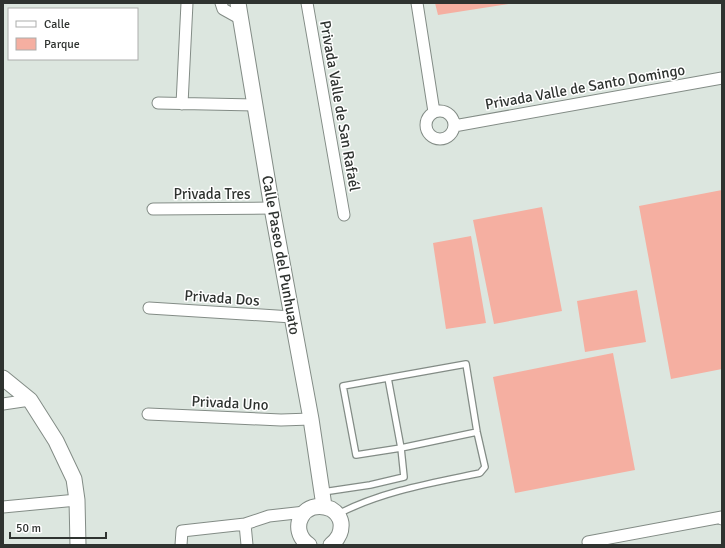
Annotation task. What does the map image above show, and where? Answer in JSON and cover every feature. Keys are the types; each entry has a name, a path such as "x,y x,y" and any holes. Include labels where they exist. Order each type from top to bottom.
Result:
{"street":[{"path":"182,104 186,3"},
{"path":"221,3 223,9 241,19"},
{"name":"Calle Paseo del Punhuato","path":"238,3 272,208 311,419 323,499"},
{"name":"Privada Valle de San Rafaél","path":"306,3 344,215"},
{"path":"417,3 434,112"},
{"name":"Privada Valle de Santo Domingo","path":"454,126 722,78"},
{"path":"158,103 255,106"},
{"path":"440,110 451,115 454,120 454,126 453,131 446,137 441,138 432,136 426,123 430,115 440,110"},
{"name":"Privada Tres","path":"153,209 272,208"},
{"name":"Privada Dos","path":"149,308 292,317"},
{"path":"3,378 30,400 56,441 74,479 77,500 78,545"},
{"path":"3,404 30,400"},
{"name":"Privada Uno","path":"148,414 281,420 311,419"},
{"path":"182,545 182,531 245,524 269,516 305,512 318,506 323,499 338,514 341,521 342,528 337,540 331,545"},
{"path":"3,507 77,500"},
{"path":"305,512 299,523 299,531 305,542 310,545"},
{"path":"589,545 588,542 722,517 722,519"},
{"path":"245,524 247,545"}],"lane":[{"path":"338,514 372,500 409,488 480,473 485,467 477,432 466,364 344,386 356,455 401,448 477,432"},
{"path":"323,499 404,477 401,448 388,378"}],"green space":[{"path":"435,3 514,3 438,15"},
{"path":"722,190 722,369 671,379 639,206"},
{"path":"542,207 562,311 494,324 473,220"},
{"path":"471,236 486,323 446,329 433,243"},
{"path":"637,290 646,342 585,352 577,301"},
{"path":"613,353 635,470 515,493 493,377"}]}
